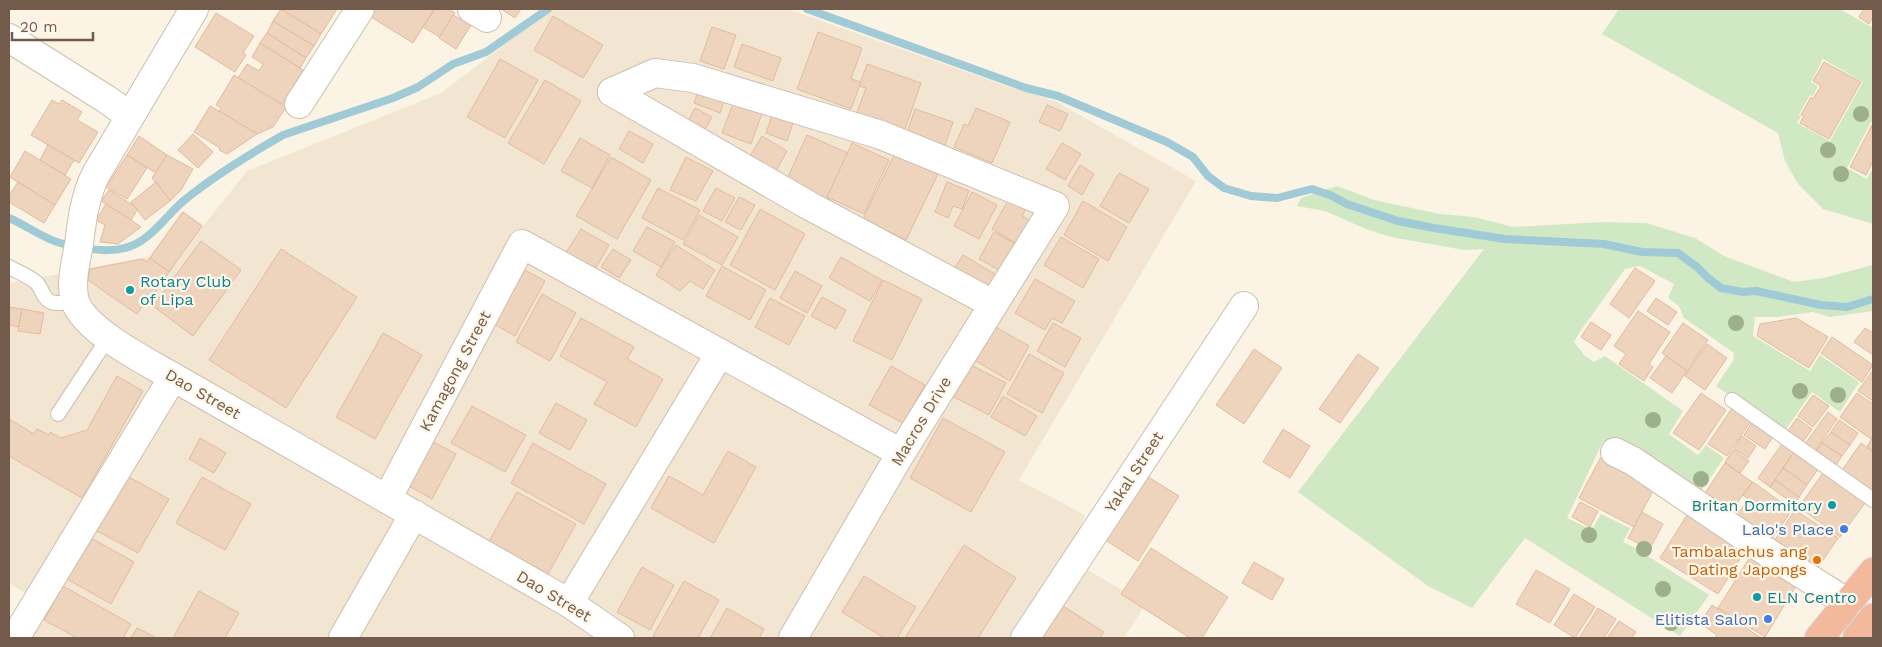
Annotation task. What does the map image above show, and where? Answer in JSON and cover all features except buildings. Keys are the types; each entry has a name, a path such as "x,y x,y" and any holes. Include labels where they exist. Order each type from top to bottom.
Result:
{"highway":[{"path":"1819,638 1873,572"},
{"path":"1857,638 1873,618"}],"street":[{"path":"75,290 86,197 91,184 194,9"},
{"path":"300,104 360,9"},
{"path":"12,46 106,99 130,116"},
{"name":"Macros Drive","path":"793,638 901,453 1054,206 881,135 693,78 655,73 612,92 808,205 993,304"},
{"name":"Kamagong Street","path":"387,499 522,244 720,353"},
{"name":"Dao Street","path":"75,290 86,319 108,338 172,377 568,603 620,638"},
{"name":"Yakal Street","path":"1025,638 1244,306"},
{"path":"568,603 720,353 901,453"},
{"path":"14,638 172,377"},
{"path":"1615,452 1633,461 1770,554 1848,603"},
{"path":"343,638 414,514"}],"lane":[{"path":"9,267 34,281 39,286 46,300 57,303 75,290"},
{"path":"58,414 108,338"},
{"path":"1732,400 1873,500"}],"shaded area":[{"path":"551,9 788,9 1006,86 1055,101 1196,181 1019,480 1085,515 1069,559 1146,604 1124,638 21,638 41,603 9,583 9,283 149,257 182,211 204,225 247,171 441,93"}],"green space":[{"path":"1619,9 1840,9 1873,28 1873,123 1871,122 1847,168 1867,179 1871,171 1873,172 1873,224 1823,209 1798,184 1785,161 1778,133 1602,34","holes":["1823,59 1863,82 1830,141 1797,123 1801,116 1799,115 1810,95 1813,96 1818,86 1811,82"]},
{"path":"1337,186 1374,200 1440,214 1474,217 1513,227 1602,222 1646,223 1695,238 1724,256 1794,282 1823,278 1873,265 1873,311 1830,317 1813,312 1776,317 1755,317 1753,336 1810,371 1820,355 1859,382 1840,412 1812,392 1784,432 1716,386 1733,361 1734,353 1684,318 1679,306 1668,298 1674,284 1640,266 1625,269 1574,342 1585,356 1594,362 1605,356 1683,411 1669,434 1698,455 1706,445 1724,458 1697,497 1645,463 1603,441 1567,518 1592,530 1601,514 1630,528 1623,542 1709,595 1680,636 1525,538 1472,608 1428,586 1298,492 1484,249 1464,250 1391,237 1366,229 1325,211 1297,206 1301,198"}],"waterway":[{"path":"9,218 53,241 76,247 110,250 134,245 143,240 198,189 283,135 393,98 418,87 453,64 486,52 548,9"},
{"path":"807,9 1026,88 1058,96 1167,142 1193,157 1208,176 1224,188 1251,196 1277,198 1312,189 1330,195 1347,204 1398,221 1434,228 1505,239 1604,244 1642,252 1678,253 1721,288 1743,292 1756,291 1821,305 1847,307 1873,299"}],"place":[{"name":"Rotary Club of Lipa","path":"130,290"},
{"name":"Britan Dormitory","path":"1832,505"},
{"name":"Lalo's Place","path":"1844,529"},
{"name":"Tambalachus ang Dating Japongs","path":"1817,560"},
{"name":"ELN Centro","path":"1757,597"},
{"name":"Elitista Salon","path":"1768,619"}]}
